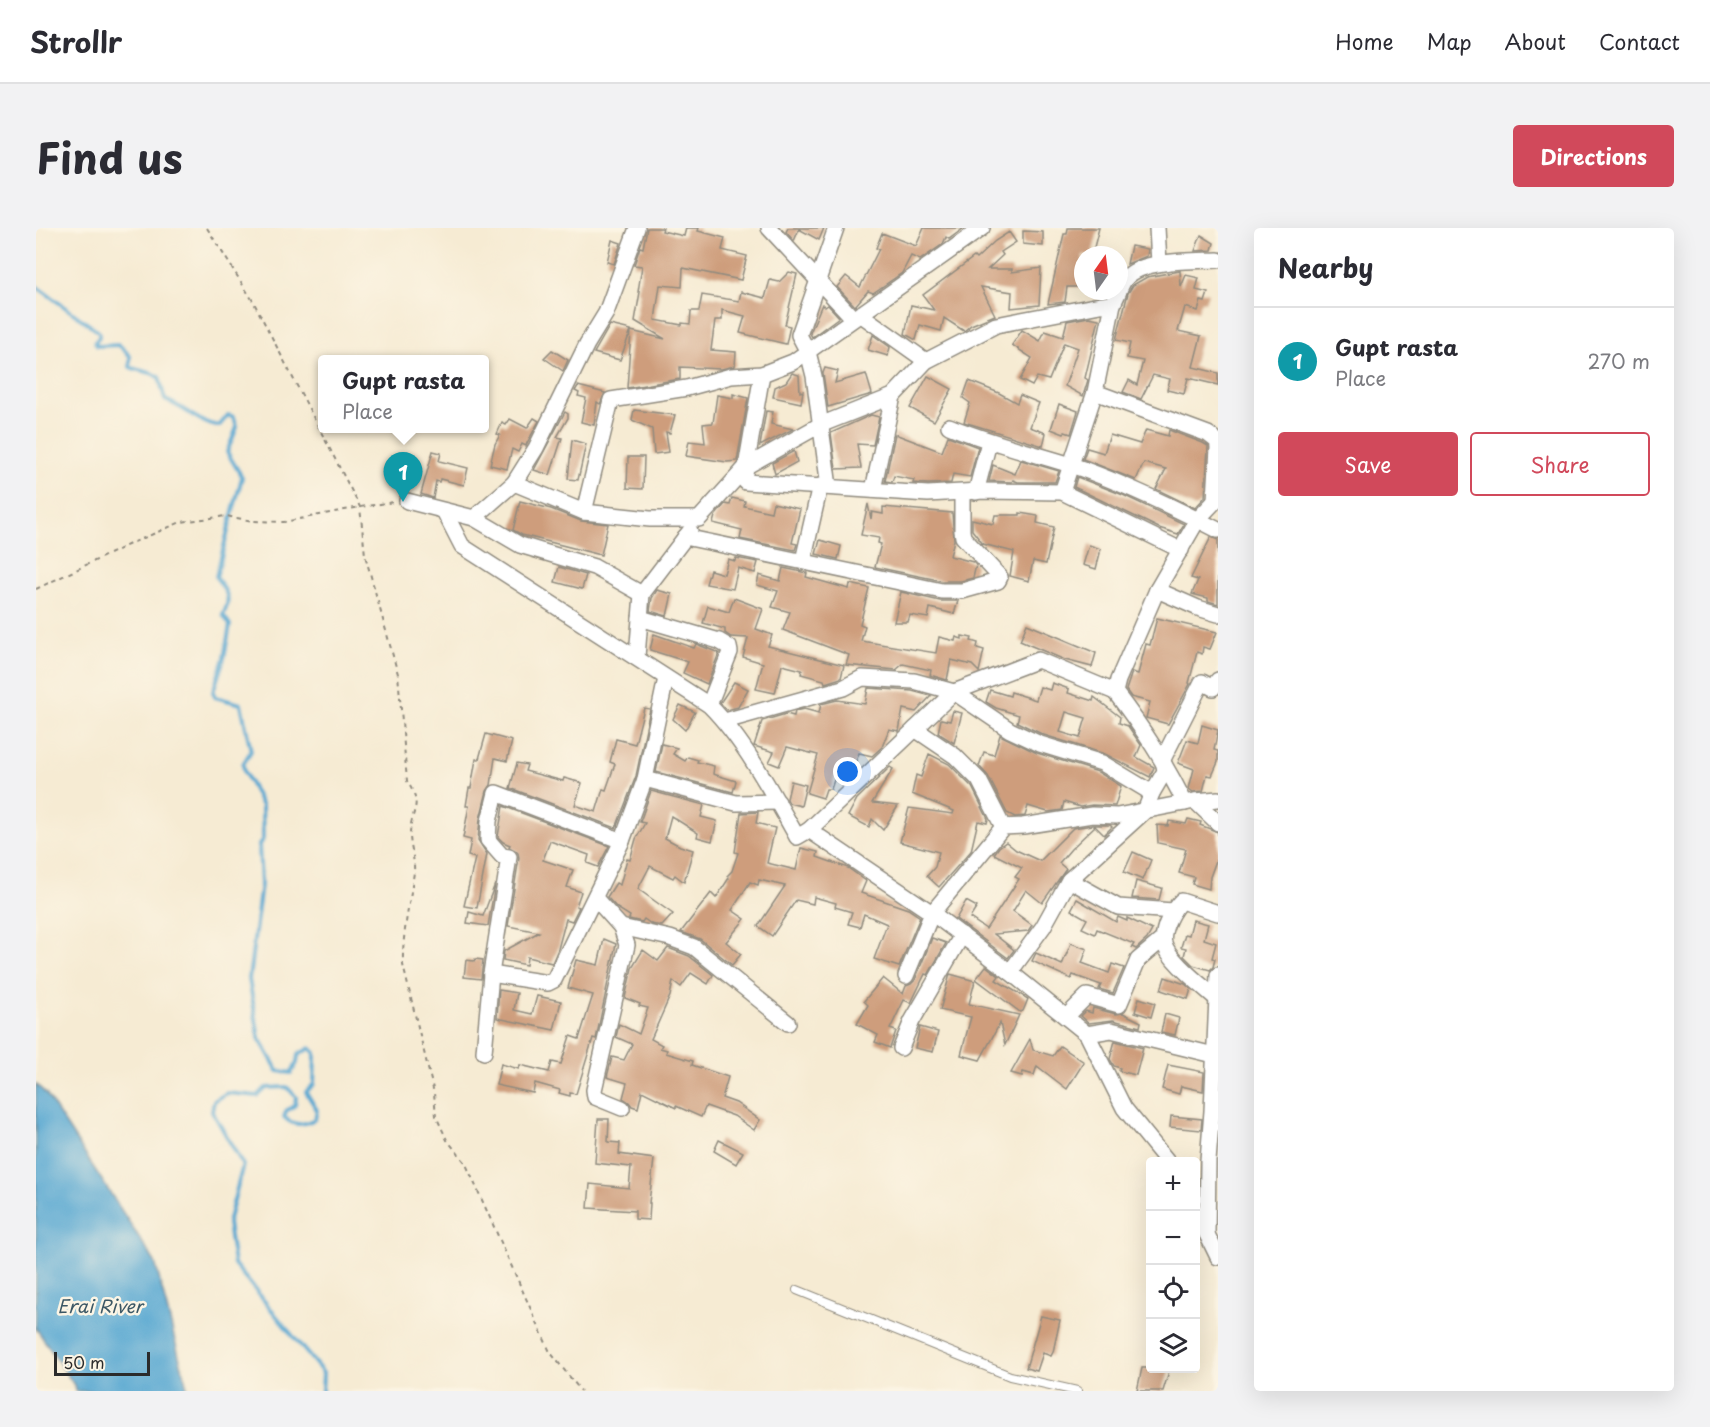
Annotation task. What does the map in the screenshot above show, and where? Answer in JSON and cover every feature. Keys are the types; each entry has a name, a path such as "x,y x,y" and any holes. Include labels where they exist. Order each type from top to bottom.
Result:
{"street":[{"path":"474,518 513,483 536,448 587,344 606,313 637,228"},
{"path":"769,228 817,280 857,316 926,361"},
{"path":"803,561 825,487 814,376 808,352 799,335 836,228"},
{"path":"584,512 611,400 687,388 728,377 762,374 793,362 982,228"},
{"path":"1159,263 1161,231"},
{"path":"1128,276 1159,263 1218,260"},
{"path":"636,657 642,594 699,519 747,466 820,426 893,396 926,361 996,326 1100,304 1108,300"},
{"path":"1062,492 1095,392 1116,300"},
{"path":"762,374 744,479 746,482 928,494 1062,492 1181,550"},
{"path":"1095,392 1208,434 1217,441 1218,447 1217,499 1198,519 1157,590 1115,692"},
{"path":"873,490 893,396"},
{"path":"949,426 989,442 1071,465 1198,519 1218,530"},
{"path":"685,537 950,592 998,581 1000,577 998,573 963,537 969,493 989,442"},
{"path":"513,483 584,512 650,519 699,519"},
{"path":"406,501 474,518 520,545 594,567 642,594"},
{"path":"444,511 462,546 709,705 725,721 778,802 797,837 809,830 954,692 1038,660 1115,692 1146,732 1190,802 1218,823"},
{"path":"1157,590 1218,614"},
{"path":"640,618 719,641 729,647 730,652 709,705"},
{"path":"490,974 552,982 622,841 645,779 666,678"},
{"path":"725,721 843,688 862,678 914,681 954,692 1010,730 1040,744 1095,759 1152,793"},
{"path":"1010,972 1043,927 1069,880 1145,811 1165,771 1163,759 1202,682 1216,686"},
{"path":"915,729 955,756 979,780 1003,826"},
{"path":"645,779 736,803 778,802"},
{"path":"484,1052 490,974 509,857 502,856 488,840 489,818 496,793 622,841"},
{"path":"1003,826 1023,826 1092,815 1117,816 1218,799"},
{"path":"906,976 932,913 1003,826"},
{"path":"809,830 962,935 1087,1034 1124,1108 1165,1157"},
{"path":"1069,880 1118,907 1173,911"},
{"path":"595,898 621,927 627,945 594,1090 595,1096 622,1108"},
{"path":"1066,1017 1086,996 1120,1005 1138,960 1163,939 1173,911 1179,902 1184,901 1218,913"},
{"path":"621,927 670,938 702,952 788,1023"},
{"path":"901,1048 912,1021 962,935"},
{"path":"1163,939 1166,948 1176,960 1218,1000"},
{"path":"1207,1234 1218,978"},
{"path":"1087,1034 1111,1030 1214,1054"},
{"path":"1200,1220 1218,1257"}],"lane":[{"path":"797,1290 1010,1376 1077,1391"}],"path":[{"path":"207,228 253,301 318,426"},
{"path":"322,433 360,507 365,555 398,675 407,781 417,802 410,835 414,869 402,946 403,965 434,1093 436,1116 447,1140 465,1162 550,1352 581,1391"},
{"path":"36,589 181,522 226,516 253,521 284,522 360,507 406,501"}],"water":[{"name":"Erai River","path":"36,1084 46,1094 155,1262 188,1391 75,1391 74,1385 36,1328"}],"building":[{"path":"647,228 663,228 662,231 684,236 686,228 699,228 698,231 725,238 722,250 747,256 741,280 683,268 682,287 660,285 655,320 682,325 682,323 690,324 691,311 699,311 702,295 739,301 741,292 765,298 770,280 779,282 789,272 797,274 785,325 790,326 786,344 740,333 745,316 722,310 722,320 715,320 711,350 736,352 735,366 721,369 680,367 680,379 627,388 631,331 665,339 635,321 642,266 634,265 640,247 643,248"},
{"path":"788,228 824,228 819,240 799,229 794,241 786,232"},
{"path":"924,228 964,228 949,239 946,237 943,244 920,260 911,256 902,273 873,293 868,291 855,306 837,287 846,276 860,287 879,249 876,248 882,233 916,246"},
{"path":"1068,228 1099,228 1094,246 1074,246 1074,287 1067,287 1065,302 1048,304 1064,234 1067,234"},
{"path":"1023,231 1043,232 1043,246 1023,244"},
{"path":"1009,232 1016,242 1001,252 1003,255 988,269 1012,269 1012,272 1041,268 1039,305 1011,308 1012,292 981,287 995,315 971,325 964,331 944,318 941,331 920,325 916,340 905,334 911,305 934,310 923,295 974,257 976,259 995,241"},
{"path":"1201,235 1214,243 1212,250 1195,251"},
{"path":"612,240 621,243 614,264 607,262"},
{"path":"1131,246 1148,249 1147,256 1128,264"},
{"path":"1180,271 1181,287 1186,275 1199,278 1196,290 1208,293 1205,302 1201,301 1198,311 1185,307 1178,331 1201,336 1193,367 1218,373 1218,385 1188,378 1184,394 1167,390 1170,379 1153,375 1141,399 1123,392 1129,380 1137,385 1143,361 1127,358 1130,343 1116,340 1128,293 1133,285 1147,277"},
{"path":"822,304 825,307 828,305 839,317 812,337 810,333"},
{"path":"1089,317 1099,319 1083,396 1065,386 1078,348 1064,343 1049,380 1037,377 1032,386 1020,380 1032,358 1012,345 1022,330 1040,341 1045,331 1063,337 1067,321"},
{"path":"610,325 631,330 620,360 594,353"},
{"path":"873,335 890,347 888,356 868,350"},
{"path":"552,350 568,360 563,371 544,358"},
{"path":"825,368 838,371 835,383 866,374 872,394 828,407 823,373"},
{"path":"792,373 799,375 800,392 803,391 801,403 773,397 775,387 786,382"},
{"path":"928,376 952,389 934,421 910,408"},
{"path":"969,381 1017,403 1020,395 1039,403 1030,427 1046,433 1043,446 964,422 970,403 963,398"},
{"path":"578,386 605,393 600,404 597,402 594,425 581,422 586,398 578,396 579,393 575,391"},
{"path":"733,394 748,398 737,461 727,462 686,456 689,441 705,443 703,424 713,423 717,395 733,398"},
{"path":"1059,404 1078,411 1071,434 1051,429"},
{"path":"634,410 675,415 670,433 666,432 669,452 654,454 652,429 632,420"},
{"path":"766,411 773,412 771,424 793,429 760,446"},
{"path":"565,412 568,418 557,437 562,438 550,475 534,470"},
{"path":"871,415 879,417 873,445 857,444 861,468 836,469 831,433"},
{"path":"534,418 539,421 526,446 522,444 518,452 512,449 507,469 490,465 502,423 506,425 510,419 527,428"},
{"path":"1146,430 1168,436 1169,430 1208,446 1205,497 1195,508 1156,489 1166,469 1144,463 1136,480 1083,459 1087,448 1104,453 1110,435 1140,444"},
{"path":"895,434 942,452 948,436 978,447 970,477 953,474 951,483 913,483 914,480 894,476 892,482 885,481"},
{"path":"572,440 586,444 578,480 568,479"},
{"path":"433,451 441,453 439,461 468,468 464,485 440,479 439,482 436,481 433,498 421,494"},
{"path":"794,451 797,462 775,474 772,463"},
{"path":"628,457 644,457 643,489 627,488"},
{"path":"1021,460 1059,471 1055,482 989,481 993,465 1015,474"},
{"path":"1077,477 1123,495 1184,524 1178,534 1159,528 1074,487"},
{"path":"732,498 745,501 744,506 771,512 773,503 800,509 792,543 797,544 795,550 740,539 742,530 713,523 715,516 725,504 730,505"},
{"path":"520,501 551,509 581,521 608,524 601,555 522,535 513,530"},
{"path":"868,504 871,519 872,512 883,514 883,507 952,513 954,540 950,556 973,562 976,565 973,578 943,581 875,567 881,544 878,543 879,538 861,535"},
{"path":"1020,513 1038,516 1037,523 1054,527 1046,564 1033,561 1029,581 1010,576 1014,552 983,544 972,530 972,519 993,524 995,515 1020,515"},
{"path":"1211,537 1218,540 1218,604 1208,601 1208,598 1192,594 1198,580 1191,578"},
{"path":"820,540 841,546 838,559 816,554"},
{"path":"1089,545 1101,549 1096,569 1083,565"},
{"path":"736,558 758,562 755,573 738,568 733,589 706,584 710,570 724,574 728,559 735,561"},
{"path":"559,567 586,575 582,589 555,582"},
{"path":"783,568 807,573 806,577 849,589 850,584 869,588 860,624 865,626 861,641 936,653 939,637 955,641 956,637 972,638 971,641 978,643 977,648 984,650 979,672 972,665 951,660 947,680 930,675 931,670 903,664 896,670 846,665 849,655 783,630 790,612 772,607 778,591 757,585 759,575 780,581"},
{"path":"657,590 672,594 667,616 650,611 652,598"},
{"path":"901,592 940,601 958,601 954,614 930,608 928,618 910,615 908,622 894,622"},
{"path":"734,598 763,609 756,629 772,635 768,646 844,665 841,678 825,683 824,680 801,674 802,670 782,665 775,693 756,689 763,663 743,657 748,638 731,637 725,633 725,629 703,623 708,606 729,612"},
{"path":"1157,618 1217,632 1210,649 1203,647 1202,654 1197,652 1190,684 1168,724 1146,718 1150,702 1131,697 1126,690 1132,672 1138,674 1146,644 1150,645"},
{"path":"1027,624 1096,653 1092,667 1065,660 1020,641"},
{"path":"654,634 694,648 696,644 719,653 707,684 683,673 688,662 650,650"},
{"path":"734,682 748,689 738,707 727,710 720,703"},
{"path":"1052,683 1069,689 1068,693 1093,701 1094,697 1120,717 1119,723 1128,726 1141,745 1136,757 1154,767 1150,777 1105,754 1044,735 1017,722 1019,715 996,708 986,702 990,690 1010,696 1011,692 1036,700 1040,687 1050,690","holes":["1066,712 1086,718 1080,738 1060,732"]},
{"path":"868,688 912,691 931,696 916,712 903,709 899,731 889,729 882,747 872,756 859,753 852,773 838,768 831,789 826,789 823,798 807,793 818,755 787,747 779,766 769,762 774,752 754,746 762,721 786,714 794,716 795,711 804,709 819,713 821,704 837,700 865,704"},
{"path":"680,705 695,712 685,730 673,719"},
{"path":"644,708 650,709 636,776 616,828 510,788 517,763 527,765 525,771 563,781 564,778 582,783 575,805 596,812 603,789 606,790 615,764 610,762 616,739 635,744"},
{"path":"953,711 962,713 954,743 938,733 941,719 950,721"},
{"path":"1202,725 1218,730 1214,750 1218,751 1218,762 1212,776 1207,775 1203,791 1193,792 1189,789 1194,769 1178,763 1187,740 1198,743"},
{"path":"486,734 512,741 507,761 495,758 491,785 487,791 480,819 478,840 487,854 477,908 464,906 475,858 468,856 471,840 463,838 469,806 466,806 469,788 471,788 476,759 479,759"},
{"path":"1000,735 1037,753 1098,772 1121,786 1115,806 1080,807 1064,802 1062,810 1048,812 1028,806 1025,816 1015,817 1007,813 988,776 979,766 984,752 994,755"},
{"path":"662,744 677,748 673,754 685,761 688,757 714,766 713,774 736,781 733,792 656,772"},
{"path":"929,754 949,764 972,787 988,819 987,823 978,821 971,851 939,887 927,876 935,867 939,852 900,842 909,808 953,814 954,811 912,794 916,775 921,777"},
{"path":"890,767 893,769 872,803 898,806 883,830 872,819 869,827 848,816 857,799"},
{"path":"791,781 806,785 801,806 789,803 787,799"},
{"path":"651,791 704,805 701,817 717,821 712,841 697,837 698,833 671,816 665,838 693,850 684,882 675,875 673,878 650,866 638,889 673,914 662,926 651,924 644,919 642,922 629,919 630,916 617,908 607,897 616,883 620,885 627,859 630,860 636,839 645,823 640,822"},
{"path":"503,806 609,846 598,867 587,863 589,855 550,841 543,860 573,870 567,887 581,892 576,906 579,907 572,921 566,919 552,963 527,957 526,965 503,960 504,951 539,932 508,926 519,858 518,853 509,847 510,845 498,837"},
{"path":"758,812 756,823 775,828 767,863 796,870 801,848 818,852 817,857 848,868 866,881 861,893 908,909 920,917 899,967 874,959 887,924 864,914 860,927 848,924 852,912 835,907 836,903 814,897 813,904 796,900 772,936 758,926 785,886 759,880 758,885 750,882 732,910 745,919 726,942 741,954 732,965 700,939 681,932 711,893 716,898 729,878 727,876 732,871 738,853 735,852 741,813"},
{"path":"1188,819 1201,822 1200,825 1218,832 1218,855 1210,877 1209,889 1192,884 1194,877 1179,873 1186,849 1158,843 1157,825 1168,826 1169,821 1186,824"},
{"path":"1093,825 1112,827 1104,835 1095,826 1071,849 1059,863 1066,869 1042,903 1026,890 1013,911 1032,925 1028,931 994,934 1014,950 1008,958 956,919 966,901 977,907 970,918 986,929 1019,879 1015,877 1022,868 994,854 1006,842 1016,850 1040,861 1073,828"},
{"path":"1133,852 1151,860 1143,880 1124,872"},
{"path":"1136,881 1162,888 1159,900 1132,898"},
{"path":"495,884 488,926 467,923 469,912 483,916"},
{"path":"1077,899 1116,922 1118,917 1127,921 1127,918 1152,930 1147,939 1136,949 1132,947 1134,944 1097,929 1095,934 1082,928 1087,919 1071,910"},
{"path":"1193,920 1208,924 1204,939 1216,943 1212,958 1215,959 1210,970 1193,965 1184,956 1186,948 1181,947 1185,934 1189,935"},
{"path":"932,938 946,943 928,975 925,974 911,1003 904,1000 890,1029 896,1031 890,1048 875,1042 878,1035 857,1024 868,1005 864,1001 883,978 903,994 906,986 915,980"},
{"path":"604,939 616,944 596,1039 593,1038 576,1094 570,1093 570,1096 559,1093 560,1090 535,1083 533,1093 496,1085 501,1064 519,1069 520,1065 549,1072 552,1062 561,1064 570,1036 579,1039 593,995 568,988 576,960 598,965"},
{"path":"1071,943 1087,949 1082,963 1109,973 1112,964 1124,968 1113,993 1099,989 1101,985 1073,975 1071,979 1032,961 1036,953 1062,965"},
{"path":"668,948 689,956 713,975 708,984 691,973 681,987 673,981 670,996 651,1039 662,1045 660,1048 667,1050 666,1053 693,1061 692,1065 728,1077 722,1098 736,1103 760,1120 754,1130 734,1116 706,1106 701,1117 676,1106 676,1108 642,1091 638,1108 632,1106 623,1098 627,1083 607,1077 612,1057 624,1060 632,1044 616,1037 619,1024 639,1034 648,1008 625,998 632,968 643,950 658,961"},
{"path":"475,959 483,960 481,979 464,977 466,960 474,961"},
{"path":"986,966 999,976 996,980 1028,999 1023,1011 1020,1012 976,979"},
{"path":"950,974 975,981 969,1004 1019,1015 1005,1045 1000,1023 980,1060 961,1055 971,1017 940,1010"},
{"path":"1165,977 1185,984 1191,989 1188,999 1161,990"},
{"path":"499,990 517,993 514,1010 532,1014 537,996 561,1001 554,1030 497,1018"},
{"path":"1139,998 1155,1003 1151,1017 1135,1012"},
{"path":"1093,1008 1116,1014 1123,1013 1141,1022 1140,1027 1113,1020 1089,1023 1081,1016 1086,1011 1092,1013"},
{"path":"1165,1014 1179,1018 1175,1035 1161,1032"},
{"path":"920,1027 938,1032 933,1052 915,1048"},
{"path":"1030,1039 1033,1050 1053,1056 1060,1046 1084,1062 1067,1089 1037,1066 1034,1075 1023,1072 1022,1076 1011,1073"},
{"path":"1115,1041 1143,1048 1136,1075 1119,1071 1120,1068 1114,1066 1110,1059"},
{"path":"1168,1065 1204,1072 1203,1091 1181,1086 1179,1094 1162,1089"},
{"path":"1171,1116 1202,1119 1201,1130 1170,1127"},
{"path":"598,1119 609,1119 608,1142 620,1143 619,1154 654,1159 649,1220 635,1219 635,1211 588,1208 590,1184 629,1188 631,1167 595,1163"},
{"path":"719,1140 743,1152 736,1164 714,1151"},
{"path":"1041,1316 1060,1320 1053,1352 1051,1356 1043,1353 1037,1371 1026,1368"},
{"path":"1142,1368 1146,1368 1146,1373 1168,1373 1163,1391 1137,1391"}],"waterway":[{"path":"36,286 99,332 99,337 95,342 97,346 119,345 130,356 130,367 159,377 165,400 212,425 219,426 228,415 234,417 237,427 227,452 242,477 216,577 227,595 223,615 230,625 224,658 213,692 215,697 241,704 251,751 243,764 244,771 262,806 263,839 259,845 261,884 249,979 259,1038 278,1071 291,1073 297,1063 298,1055 310,1048 315,1053 314,1084 306,1092 317,1110 315,1119 306,1123 295,1124 284,1117 286,1111 295,1105 296,1097 287,1087 266,1088 258,1096 227,1093 214,1101 212,1111 243,1165 228,1223 234,1264 323,1373 322,1391"}],"place":[{"name":"Gupt rasta","path":"403,502"}]}
